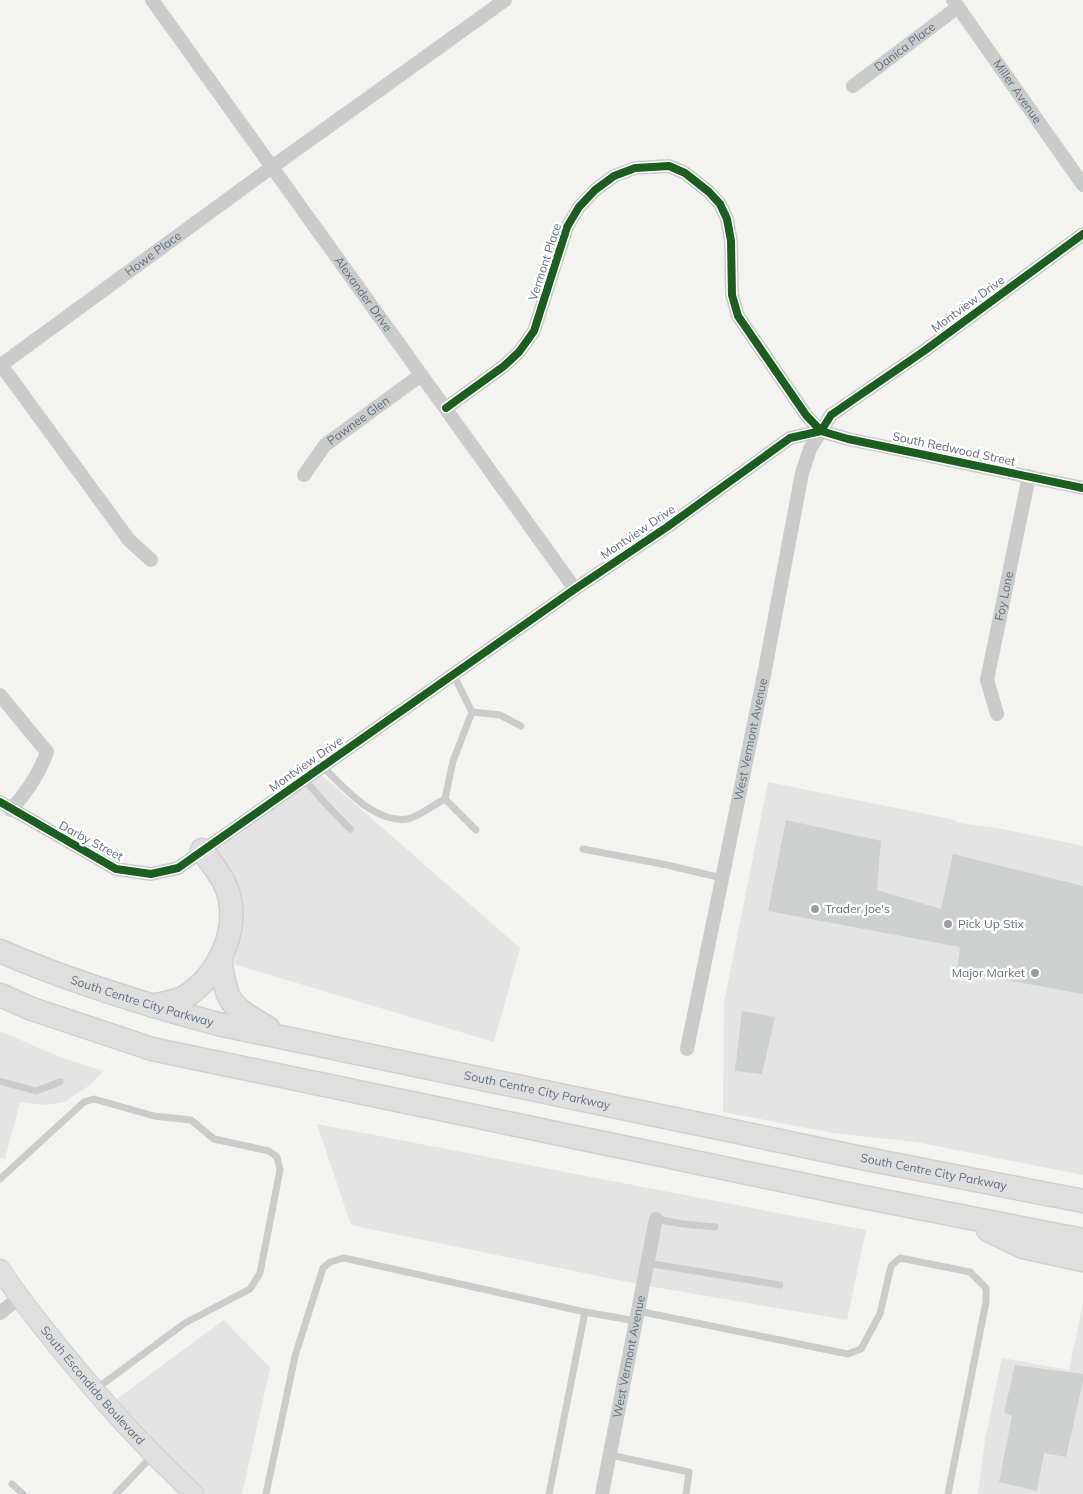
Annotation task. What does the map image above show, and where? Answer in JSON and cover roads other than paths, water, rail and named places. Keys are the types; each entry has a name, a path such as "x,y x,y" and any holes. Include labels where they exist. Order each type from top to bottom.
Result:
{"highway":[{"path":"152,1007 184,998 200,986 220,960 230,926 230,899 222,878 202,850"},
{"name":"South Centre City Parkway","path":"0,951 46,971 152,1007 218,1024 858,1157 1083,1201"},
{"path":"220,960 228,998 237,1009 287,1038"},
{"path":"0,995 32,1009 152,1049 965,1218 1083,1240"},
{"path":"965,1218 1023,1247 1083,1260"}],"main road":[{"name":"South Escondido Boulevard","path":"0,1269 19,1298 94,1391 153,1455 194,1494"}],"street":[{"name":"Alexander Drive","path":"152,0 575,589"},
{"name":"Howe Place","path":"151,560 129,540 2,364 505,0"},
{"name":"Danica Place","path":"852,86 955,4"},
{"name":"Miller Avenue","path":"955,4 1083,185"},
{"name":"Vermont Place","path":"446,408 504,366 519,352 534,332 564,236 579,207 595,190 614,176 635,168 669,166 696,180 720,204 728,219 731,241 732,295 738,316 806,415 821,431"},
{"name":"Montview Drive","path":"202,850 575,589 667,527 790,438 821,431 831,415 924,351 1083,234"},
{"name":"Pawnee Glen","path":"304,475 325,445 421,375"},
{"name":"South Redwood Street","path":"821,431 848,439 1083,488"},
{"name":"West Vermont Avenue","path":"687,1049 764,675 802,473 810,448 821,431"},
{"name":"Foy Lane","path":"997,714 987,680 1029,476"},
{"path":"0,695 47,752 41,769 32,784 6,806"},
{"name":"Darby Street","path":"6,806 116,869 151,874 178,868 202,850"},
{"name":"West Vermont Avenue","path":"602,1494 656,1219"},
{"path":"0,1313 19,1298"}],"lane":[{"path":"445,799 453,761 472,712 453,674"},
{"path":"472,712 500,715 521,726"},
{"path":"322,766 360,802 374,811 394,819 409,818 445,799"},
{"path":"304,779 350,829"},
{"path":"445,799 476,830"},
{"path":"583,849 722,878"},
{"path":"0,1081 36,1091 60,1082"},
{"path":"0,1179 84,1102 94,1099 154,1116 191,1120 214,1139 269,1151 277,1157 280,1170 260,1273 250,1289 185,1324 94,1391"},
{"path":"656,1219 715,1227"},
{"path":"266,1494 295,1356 323,1268 330,1262 344,1258 585,1312 637,1316 848,1354 861,1349 880,1314 891,1266 900,1258 970,1272 986,1288 986,1302 948,1494"},
{"path":"647,1263 780,1285"},
{"path":"548,1494 585,1312"},
{"path":"116,1494 153,1455"},
{"path":"610,1456 689,1472 686,1494"},
{"path":"12,1484 22,1494"}],"place":[{"name":"Trader Joe's","path":"815,909"},
{"name":"Pick Up Stix","path":"948,924"},
{"name":"Major Market","path":"1035,973"}]}
